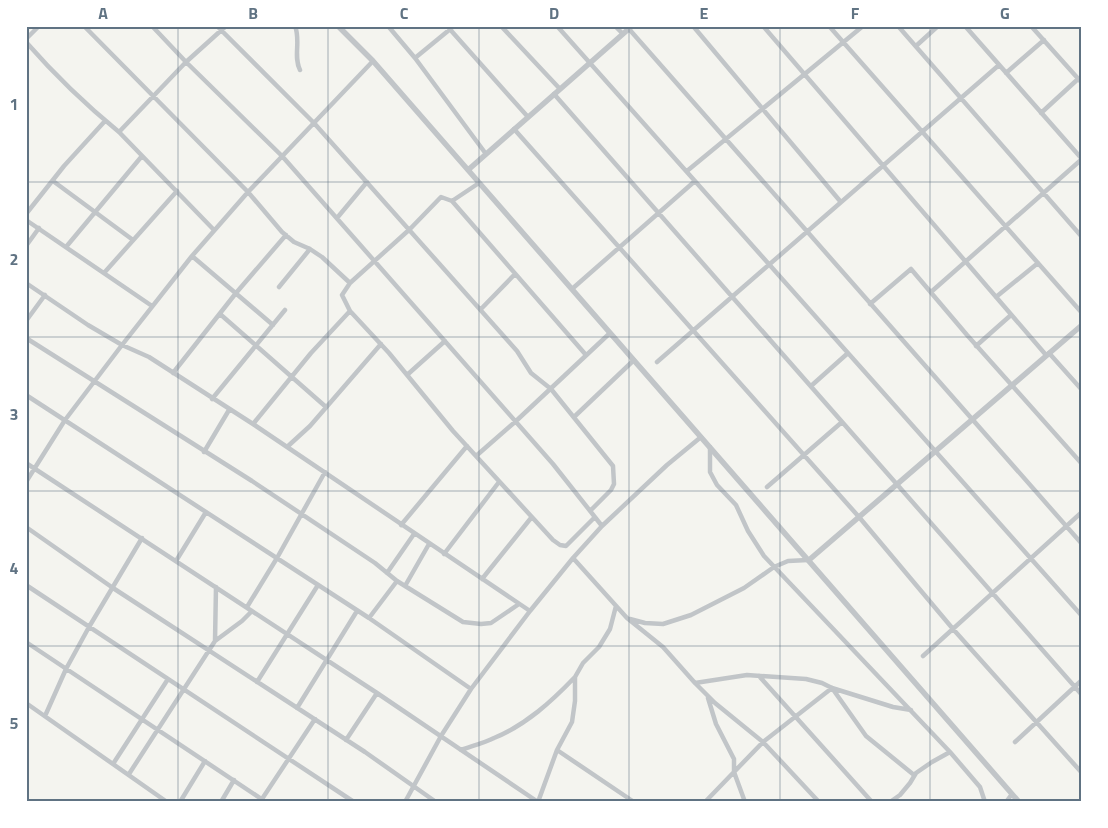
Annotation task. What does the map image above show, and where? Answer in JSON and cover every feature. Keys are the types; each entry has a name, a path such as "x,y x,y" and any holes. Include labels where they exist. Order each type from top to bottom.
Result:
{"street":[{"path":"39,26 26,41 40,58 105,121 119,132 214,230"},
{"path":"152,26 282,156 338,218 552,464 602,526"},
{"path":"217,26 314,123 410,229 517,351 531,373 551,389 613,466 614,484 611,490 590,511"},
{"path":"119,132 186,62 226,26"},
{"path":"295,26 298,34 297,60 300,70"},
{"path":"338,26 373,61 1019,802"},
{"path":"388,26 416,58 486,154"},
{"path":"501,26 560,89"},
{"path":"557,26 1082,616"},
{"path":"615,26 623,34"},
{"path":"693,26 840,202"},
{"path":"763,26 996,297 1082,390"},
{"path":"829,26 1082,313"},
{"path":"687,171 862,26"},
{"path":"898,26 1082,237"},
{"path":"916,46 938,26"},
{"path":"931,292 1082,159 965,26"},
{"path":"1032,26 1080,81 1041,113"},
{"path":"85,27 248,192 286,235 294,242 322,256 350,283"},
{"path":"416,58 451,27 528,117"},
{"path":"468,170 630,27 806,231 1082,544"},
{"path":"1006,74 1044,40"},
{"path":"26,482 65,420 192,256 248,192 373,61"},
{"path":"657,362 998,64"},
{"path":"554,94 1082,695"},
{"path":"26,214 105,121"},
{"path":"514,129 859,517 953,630 1082,773"},
{"path":"66,247 142,156"},
{"path":"53,181 133,240"},
{"path":"572,289 695,181"},
{"path":"338,218 367,182"},
{"path":"452,202 479,183"},
{"path":"104,273 176,191"},
{"path":"586,355 452,202 442,197 410,229 350,283 342,295 350,311 381,344 467,446 553,540 565,546 595,518"},
{"path":"26,220 152,306"},
{"path":"26,246 39,228"},
{"path":"173,373 236,293 286,235"},
{"path":"279,288 310,249"},
{"path":"192,256 273,325"},
{"path":"996,297 1038,263"},
{"path":"870,304 911,269 976,346 1082,464"},
{"path":"481,309 515,274"},
{"path":"26,283 88,325 149,357 287,446 530,611"},
{"path":"26,321 45,295"},
{"path":"212,398 285,310"},
{"path":"253,424 292,376 350,311"},
{"path":"220,314 326,407"},
{"path":"976,346 1011,314"},
{"path":"626,618 645,623 663,624 691,615 744,588 774,567 788,561 809,560 1082,325"},
{"path":"476,456 610,333"},
{"path":"26,338 135,406 347,544 397,581 463,622 471,624 491,623 519,604"},
{"path":"407,375 445,342"},
{"path":"287,446 310,426 381,344"},
{"path":"811,386 848,353"},
{"path":"574,417 634,360"},
{"path":"26,395 369,618 471,689"},
{"path":"204,452 229,410"},
{"path":"767,487 842,422"},
{"path":"405,802 441,736 471,689 530,611 602,526 667,465 701,437"},
{"path":"401,525 467,446"},
{"path":"710,447 710,472 717,485 736,505 748,531 764,556 950,752 980,786 985,802"},
{"path":"26,463 288,634 538,802 556,750 572,722 575,701 575,677"},
{"path":"215,641 242,621 250,609 325,472"},
{"path":"444,554 499,482"},
{"path":"176,561 206,512"},
{"path":"924,656 1082,512"},
{"path":"482,579 531,518"},
{"path":"26,527 114,588 315,719 436,802"},
{"path":"387,573 414,534"},
{"path":"45,716 66,669 89,626 114,588 142,538"},
{"path":"405,586 429,544"},
{"path":"573,558 626,618 663,647 695,684 763,742 819,802"},
{"path":"369,618 397,581"},
{"path":"26,585 354,802"},
{"path":"257,682 318,585"},
{"path":"129,774 215,641 216,587"},
{"path":"461,750 495,738 517,726 541,709 575,677 582,663 598,647 610,629 616,606"},
{"path":"297,708 357,611"},
{"path":"26,650 28,643 263,801 288,758 315,719"},
{"path":"695,684 747,675 806,679 822,682 832,688 893,707 911,710"},
{"path":"759,676 872,802"},
{"path":"113,764 168,679"},
{"path":"1015,742 1082,680"},
{"path":"705,802 763,742 832,688"},
{"path":"832,688 866,736 914,775"},
{"path":"346,740 376,693"},
{"path":"708,696 716,724 734,759 734,772 745,802"},
{"path":"26,703 167,802"},
{"path":"556,750 634,802"},
{"path":"890,802 900,795 914,775 950,752"},
{"path":"180,802 205,761"},
{"path":"221,802 234,780"},
{"path":"1006,802 1012,794"},
{"path":"1012,794 1013,802"}]}
